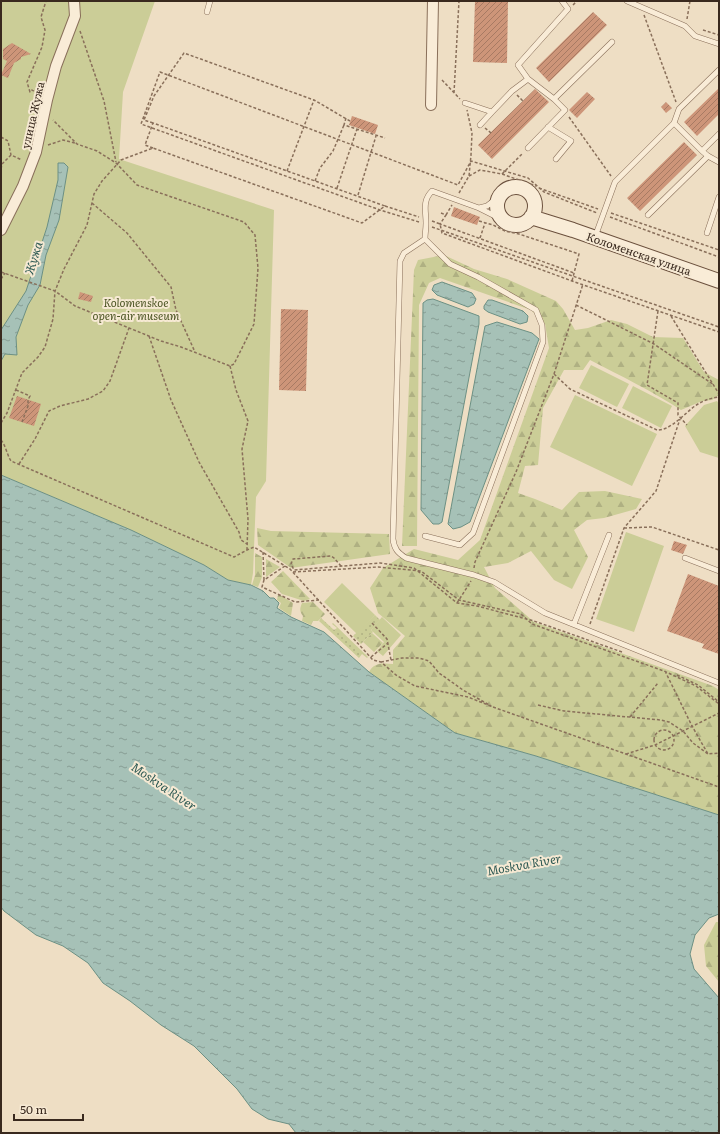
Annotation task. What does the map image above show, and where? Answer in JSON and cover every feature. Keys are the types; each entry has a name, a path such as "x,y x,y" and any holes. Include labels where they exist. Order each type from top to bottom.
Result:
{"street":[{"name":"улица Жужа","path":"1,230 23,186 36,152 56,66 75,16 74,1"},
{"path":"431,105 433,1"},
{"name":"Коломенская улица","path":"500,196 508,188 520,187 530,193 535,204 558,225"},
{"path":"500,196 497,207 499,215 504,221 512,224 520,224 531,218 534,212 535,204"},
{"name":"Коломенская улица","path":"531,218 558,225 719,281"}],"lane":[{"path":"206,12 210,1"},
{"path":"528,148 564,110 554,99 528,79 518,65 568,9 562,1"},
{"path":"627,1 685,26 695,36 719,44"},
{"path":"554,99 612,42"},
{"path":"594,238 615,182 674,123 679,109 719,70"},
{"path":"480,125 512,91 528,79"},
{"path":"465,103 492,112"},
{"path":"674,123 702,151 719,162"},
{"path":"548,127 571,141 556,159"},
{"path":"702,151 719,134"},
{"path":"648,215 708,156"},
{"path":"425,536 460,545 473,532 543,342 542,325 536,310 478,277 450,264 432,248 425,239 426,222 424,206 427,196 432,191 479,208 504,221"},
{"path":"479,208 487,206 500,196"},
{"path":"707,233 719,197"},
{"path":"425,239 404,253 400,261 394,545 400,555 406,558 474,575 494,582 545,613 588,629 719,683"},
{"path":"574,624 609,534"},
{"path":"685,558 719,571"}],"path":[{"path":"46,1 41,17 46,30 42,47 28,82 30,92 32,90 47,100"},
{"path":"454,94 459,1"},
{"path":"685,26 690,1"},
{"path":"640,6 679,109"},
{"path":"75,16 104,101 116,164"},
{"path":"350,120 314,100 184,53 154,96 144,120 358,196 426,222 442,230 719,327"},
{"path":"471,161 458,185 160,72 141,124 380,210 426,222 440,224 480,238 573,275"},
{"path":"440,78 454,94 465,103 472,133 469,176 480,170 502,174 528,148"},
{"path":"287,171 314,100"},
{"path":"564,110 615,182"},
{"path":"45,112 77,144"},
{"path":"315,181 320,168 333,151 346,118"},
{"path":"153,123 145,145 362,223 385,206"},
{"path":"344,125 385,138"},
{"path":"337,189 357,129"},
{"path":"358,196 376,136"},
{"path":"1,137 8,140 10,155"},
{"path":"36,152 50,144 63,140 96,150 116,164 137,185 244,222 255,235 258,268 254,324 234,364 230,366"},
{"path":"1,423 7,413 22,373 38,357 45,347 53,319 55,291 64,269 87,225 94,194 102,181 121,160 154,148"},
{"path":"1,169 2,163 10,155"},
{"path":"10,155 21,159 31,167"},
{"path":"471,161 506,170 528,178 544,192 719,257"},
{"path":"92,203 127,233 171,287 176,310 196,354"},
{"path":"440,224 446,215 442,213"},
{"path":"478,221 493,224 505,231 519,234 579,254 572,281"},
{"path":"480,238 485,223"},
{"path":"440,224 442,233 572,281 719,332"},
{"path":"1,272 55,291 75,306 149,336 230,366"},
{"path":"1,279 5,273"},
{"path":"457,603 474,575 475,562 516,472 554,374 582,284"},
{"path":"576,305 654,344 714,385"},
{"path":"658,311 647,386 678,403 678,415 687,425"},
{"path":"671,316 719,394"},
{"path":"20,464 49,411 60,406 88,399 103,391 110,381 129,328"},
{"path":"149,336 171,400 199,462 239,532 241,540 247,544"},
{"path":"230,366 236,390 248,421 242,449 248,519 247,550"},
{"path":"554,374 570,389 657,430 661,430 680,419 695,406 710,398 719,397"},
{"path":"16,390 30,396 22,422"},
{"path":"585,639 624,528 656,491 680,419"},
{"path":"1,440 11,461 234,558 247,550 254,548 263,552 293,572 373,660 381,662 419,658 429,662 439,673 463,690 493,707"},
{"path":"624,528 652,527 719,550"},
{"path":"263,552 264,580 262,587 295,602 319,600"},
{"path":"341,566 331,556 293,559 290,564 294,570 380,563 414,568 421,571 459,600 521,614 532,624 664,671 696,686 719,703"},
{"path":"264,580 285,566"},
{"path":"293,572 378,567 416,570 457,603 477,606 526,619 623,653"},
{"path":"372,623 387,639 391,660"},
{"path":"371,657 388,644"},
{"path":"637,658 663,668 698,685 719,703"},
{"path":"381,662 396,675 415,686 468,697 719,787"},
{"path":"663,668 708,754"},
{"path":"630,717 658,683"},
{"path":"538,705 564,711 669,722 683,731 693,743 708,754 719,753"},
{"path":"625,754 655,744 719,713"},
{"path":"665,730 671,733 674,739 672,745 667,749 660,750 655,744 653,739 658,731 665,730"}],"green space":[{"name":"Kolomenskoe open-air museum","path":"1,1 155,1 123,92 119,159 274,210 266,481 256,497 253,573 251,585 228,580 204,565 131,530 1,475"},
{"path":"444,255 474,269 507,279 556,301 563,309 575,330 588,328 611,320 627,324 653,337 683,338 704,372 719,380 719,395 712,400 702,401 681,410 648,390 590,360 583,370 564,370 543,408 538,465 525,466 518,493 562,510 579,492 605,491 642,499 636,509 604,518 587,520 574,530 588,557 572,589 554,580 531,551 508,563 484,567 495,588 534,622 713,686 719,690 719,815 536,756 455,733 369,672 373,666 382,663 393,664 393,650 405,636 378,613 370,588 383,568 414,549 458,560 480,540 549,348 545,324 531,310 440,278 429,283 419,305 417,546 402,546 414,270 418,260"},
{"path":"591,365 629,384 617,407 579,388"},
{"path":"633,386 672,406 661,428 622,408"},
{"path":"575,395 657,434 632,486 550,447"},
{"path":"717,401 719,404 719,458 700,452 685,426 704,405"},
{"path":"257,528 271,531 389,534 390,554 291,568 258,545"},
{"path":"626,532 664,546 634,632 596,619"},
{"path":"255,553 262,557 262,577 258,587 252,585 255,575"},
{"path":"266,559 280,567 266,577"},
{"path":"283,571 310,599 304,601 282,594 271,582"},
{"path":"342,583 375,615 357,634 324,602"},
{"path":"278,595 293,603 291,616 279,608 281,603 277,600"},
{"path":"313,602 325,614 318,621 313,621 311,625 302,621 303,616 300,610 302,603"},
{"path":"375,615 380,620 371,630 373,632 361,644 353,636"},
{"path":"382,617 401,635 383,656 377,651 384,642 371,630"},
{"path":"321,618 334,630 337,628 332,624 333,623 368,657 367,658 362,654 359,658 319,621"},
{"path":"372,633 383,643 374,652 363,642"},
{"path":"716,922 719,922 719,982 706,966 704,945"}],"water":[{"path":"58,163 64,163 68,167 59,220 46,255 40,285 28,305 16,337 17,355 5,354 1,361 1,330 26,291 47,227 58,180"},
{"path":"442,282 472,293 476,299 474,304 468,307 437,295 432,290 434,285"},
{"path":"433,299 479,316 479,324 442,522 439,524 433,524 421,510 423,303 427,300"},
{"path":"488,300 523,311 528,316 527,322 520,324 488,312 484,309 484,306"},
{"path":"497,322 532,333 539,339 470,522 453,529 448,524 485,326"},
{"name":"Moskva River","path":"1,475 131,530 204,565 228,580 251,585 263,591 270,598 274,598 279,603 277,608 291,617 324,632 369,672 455,733 536,756 719,815 719,914 709,918 695,935 690,954 694,969 719,998 719,1133 296,1133 289,1124 268,1119 252,1109 237,1089 194,1046 161,1025 130,1001 103,983 88,963 63,946 36,935 4,911 1,907"}],"building":[{"path":"475,1 508,1 507,63 473,62"},
{"path":"593,12 607,25 549,82 536,68"},
{"path":"12,43 31,54 21,57 21,59 14,63 8,78 1,75 7,61 3,59 3,49"},
{"path":"719,88 719,114 697,136 684,122"},
{"path":"535,89 549,102 492,159 478,145"},
{"path":"587,92 595,99 577,118 569,110"},
{"path":"666,102 672,108 666,113 661,107"},
{"path":"352,116 378,125 375,134 349,125"},
{"path":"684,142 697,155 640,211 627,198"},
{"path":"454,207 480,217 477,225 451,216"},
{"path":"80,292 93,296 91,302 78,299"},
{"path":"281,309 308,310 306,391 279,390"},
{"path":"17,396 41,404 34,426 9,418"},
{"path":"674,541 687,545 683,554 671,550"},
{"path":"688,574 719,586 719,654 702,648 704,644 667,631"}],"water label":[{"name":"Жужа","path":"33,258"}]}
